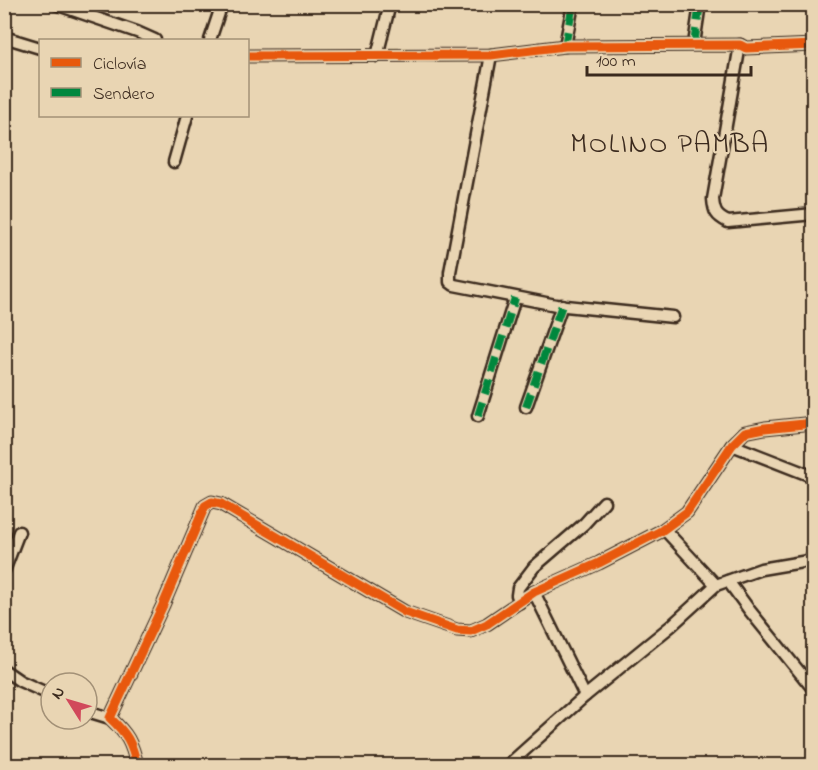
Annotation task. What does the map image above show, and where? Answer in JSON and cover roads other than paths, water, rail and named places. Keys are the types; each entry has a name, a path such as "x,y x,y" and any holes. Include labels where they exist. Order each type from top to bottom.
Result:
{"street":[{"path":"56,4 153,39"},
{"path":"210,39 222,4"},
{"path":"377,56 390,4"},
{"path":"565,46 573,4"},
{"path":"694,44 700,4"},
{"path":"4,37 39,48"},
{"path":"249,56 491,55 565,46 694,44 740,45 746,48 813,45"},
{"path":"740,45 713,199 714,211 718,217 728,222 813,214"},
{"path":"491,55 449,279 454,285 515,298 674,317"},
{"path":"174,162 187,117"},
{"path":"478,416 515,298"},
{"path":"526,407 561,305"},
{"path":"110,718 163,605 205,506 212,502 221,504 405,612 457,630 471,631 487,624 534,592 599,563 664,529 687,512 732,445 746,432 813,423"},
{"path":"732,445 813,477"},
{"path":"520,602 517,595 518,588 534,567 584,524 604,502"},
{"path":"664,529 716,585"},
{"path":"4,571 20,532"},
{"path":"507,765 716,585 761,568 808,561 813,566"},
{"path":"728,581 813,690"},
{"path":"534,592 585,696"},
{"path":"4,670 39,690"},
{"path":"99,715 110,718 132,743 137,765"}],"district":[{"name":"MOLINO PAMBA","path":"670,142"}]}
